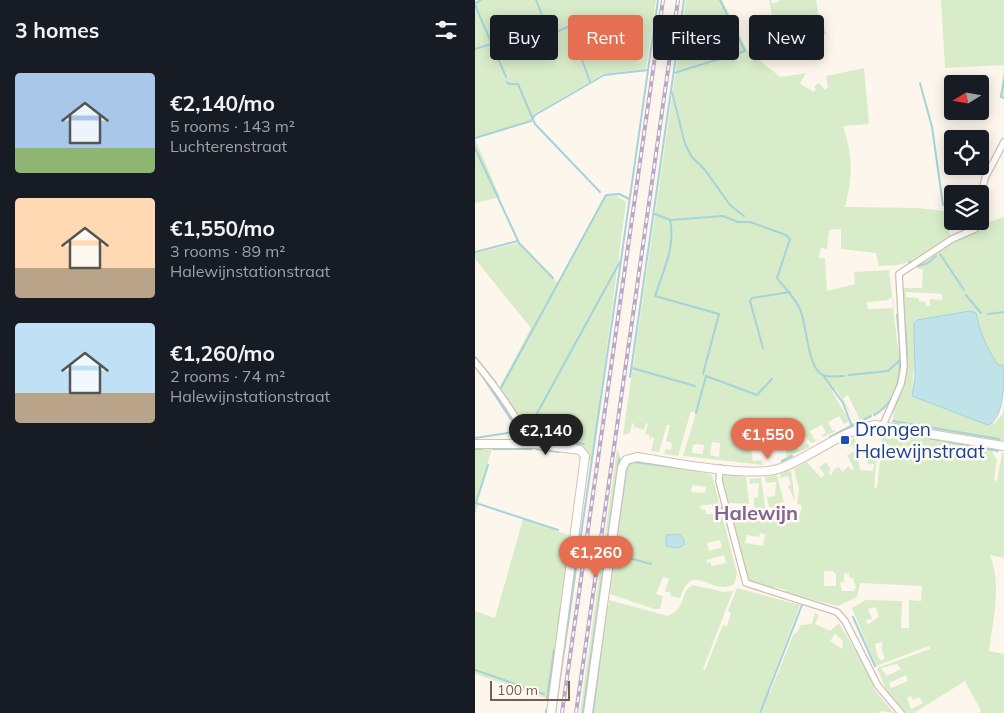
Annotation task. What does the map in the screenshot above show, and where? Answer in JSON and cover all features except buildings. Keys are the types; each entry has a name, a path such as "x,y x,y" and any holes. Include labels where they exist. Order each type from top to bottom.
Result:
{"street":[{"path":"984,185 985,178 1004,142"},
{"path":"883,425 901,384 904,367 898,286 899,274 952,239 973,230"},
{"path":"475,362 497,390 524,434 526,443"},
{"path":"588,713 624,463 629,458 637,457 759,472 774,470 858,430 883,425 1004,446"},
{"path":"475,444 526,443 580,450 585,456 586,461 551,713"},
{"path":"720,468 719,481 746,583 837,612 845,622 864,656 878,686 901,713"}],"green space":[{"path":"482,0 656,0 646,69 603,74 533,115 531,120 475,139 475,3"},
{"path":"686,0 722,0 730,15 684,15"},
{"path":"769,0 772,0 771,3 779,2 779,0 816,0 819,15 772,15"},
{"path":"941,0 1004,0 1004,65 945,68"},
{"path":"739,34 749,52 749,60 759,60 780,77 806,73 800,84 814,92 816,89 814,87 819,83 825,90 828,87 826,76 864,68 869,124 843,126 849,147 851,166 845,207 918,208 944,211 944,230 949,230 950,235 949,239 922,258 898,265 879,266 876,253 841,249 841,229 829,230 827,249 821,248 819,258 825,258 827,291 855,284 854,272 889,270 892,298 889,298 889,300 867,302 868,309 893,308 898,350 903,349 899,374 891,398 880,410 855,422 836,389 832,391 849,421 844,424 839,416 828,422 832,430 836,431 823,437 822,435 826,433 822,425 810,431 814,439 818,440 811,443 793,422 783,425 787,436 799,450 807,443 810,447 787,457 779,418 760,424 762,441 759,442 760,449 751,450 753,461 762,460 763,465 683,456 696,413 691,411 678,456 665,454 665,449 671,450 672,443 666,441 670,425 667,425 659,452 651,451 654,438 652,437 649,440 650,435 645,434 648,424 646,423 644,430 634,427 632,423 630,433 623,435 677,60 739,60","holes":["848,395 859,418 854,420 843,398","712,442 720,443 719,457 710,455","693,445 704,445 703,454 692,453"]},
{"path":"1004,65 1004,98 1000,98"},
{"path":"475,139 500,197 475,203"},
{"path":"606,194 617,196 626,202 592,460 589,460 588,451 583,447 530,438 499,388 531,328 475,259 475,253 519,243 558,283"},
{"path":"1004,217 1004,365 998,365 983,341 975,313 970,311 917,320 912,395 995,423 1003,413 1004,401 1004,441 893,423 893,409 902,390 906,361 901,288 922,288 923,269 917,269 916,266 953,241 979,230 989,230 989,222","holes":["906,292 942,294 942,300 930,299 930,306 926,306 926,302 919,301 919,298 906,297"]},
{"path":"891,433 990,448 997,460 994,480 997,481 1002,453 1004,453 1004,558 990,555 994,566 996,590 989,651 1004,654 1004,713 978,713 981,711 965,681 914,713 906,713 889,697 877,668 930,649 929,646 876,666 852,608 866,600 902,601 901,628 909,628 909,600 921,601 922,586 860,583 857,597 838,606 785,593 786,590 775,587 774,589 750,581 747,576 729,507 754,511 754,498 758,497 759,483 750,484 749,479 761,478 766,513 790,516 791,513 800,515 802,505 797,504 799,489 794,469 807,462 821,478 825,475 819,467 826,462 831,470 828,472 831,476 834,469 839,467 842,472 849,466 851,470 854,469 847,455 855,451 852,445 848,447 846,442 855,438 860,470 873,471 874,464 868,464 868,457 877,457 874,487 877,488 880,460 888,460 889,444 881,445 882,435 890,438","holes":["760,533 765,534 763,546 745,543 747,535 759,537","824,571 833,571 836,574 836,586 824,586","849,573 849,577 853,578 856,588 853,591 842,591 840,583 844,582 844,574","876,607 879,617 867,625 866,620 872,619 868,609","882,642 883,646 881,647 885,659 880,660 875,644","897,664 901,669 887,676 881,668","906,675 908,681 891,688 889,683","911,696 913,700 919,697 923,703 911,709 907,698"]},
{"path":"492,448 476,504 478,505 475,515 475,449"},
{"path":"617,449 621,459 585,713 580,713"},
{"path":"630,462 681,467 712,475 737,574 734,584 726,587 704,581 691,581 685,586 680,598 671,596 671,593 665,591 669,579 663,577 656,594 663,596 660,609 654,609 610,594","holes":["692,485 706,487 705,493 691,492","712,504 714,514 706,514 705,509 701,510 700,506","720,540 722,547 709,551 707,543","724,555 726,563 712,566 710,562 707,563 707,560"]},
{"path":"791,470 795,501 788,486 791,485 788,476 780,478 780,474"},
{"path":"725,474 746,477 749,504 729,503 722,478"},
{"path":"777,475 784,502 779,503 777,509 769,507 767,497 775,496 776,482 766,483 765,477"},
{"path":"523,519 571,536 548,699 475,674 475,611 495,618"},
{"path":"693,585 724,592 733,591 703,669 705,670 723,625 727,626 731,613 728,611 737,588 800,605 768,690 770,692 794,633 796,634 801,625 812,624 815,613 819,615 815,624 830,631 839,623 875,684 873,688 894,713 881,711 879,713 594,713 609,600 668,616 681,604 689,588","holes":["835,634 843,641 842,649 830,641"]}],"water":[{"path":"970,311 976,313 990,353 998,365 1004,365 1000,408 993,421 988,425 912,396 915,376 914,324 917,320"},
{"path":"679,534 684,539 684,545 678,548 666,546 666,535"}],"waterway":[{"path":"475,3 481,0"},
{"path":"536,0 549,33 551,34 570,26 590,82"},
{"path":"529,428 621,260 658,0"},
{"path":"630,377 684,0"},
{"path":"674,73 745,51 720,0"},
{"path":"475,5 506,77"},
{"path":"475,49 490,44"},
{"path":"475,138 531,121 535,115 604,75 648,70"},
{"path":"1004,80 1001,97 1004,98"},
{"path":"507,82 509,84 518,84 535,124 600,192"},
{"path":"920,83 932,127 943,205"},
{"path":"672,92 685,144 692,157 705,170 730,205 744,216"},
{"path":"475,148 519,243 553,278"},
{"path":"501,388 606,195 619,194 629,199"},
{"path":"655,214 670,220 723,216 738,222 750,222 786,235 790,239 777,278 800,309 810,353 816,369 826,376 844,376"},
{"path":"670,220 670,249 655,296 719,314 703,374"},
{"path":"475,252 518,241"},
{"path":"940,254 964,290"},
{"path":"918,266 928,263 936,256"},
{"path":"555,713 621,260"},
{"path":"909,262 916,262"},
{"path":"763,348 750,301 752,298 790,292"},
{"path":"966,295 981,313"},
{"path":"988,314 1004,312"},
{"path":"874,415 885,407 893,396 897,384 900,370 900,342 897,315"},
{"path":"893,409 905,378 907,346 905,324"},
{"path":"475,357 496,383"},
{"path":"849,375 888,371 900,360"},
{"path":"632,368 695,386"},
{"path":"479,371 516,427"},
{"path":"823,375 843,403 851,424 853,425 871,416"},
{"path":"696,413 706,376 757,395 772,379"},
{"path":"893,421 999,439"},
{"path":"830,437 851,426"},
{"path":"882,430 939,440"},
{"path":"475,438 514,432"},
{"path":"532,435 584,444"},
{"path":"944,441 998,451"},
{"path":"475,449 482,449"},
{"path":"493,449 532,449"},
{"path":"536,449 559,452"},
{"path":"782,461 792,456"},
{"path":"583,713 619,459"},
{"path":"609,592 627,466 633,462 673,467"},
{"path":"488,465 476,503 558,530"},
{"path":"677,468 682,468"},
{"path":"721,507 725,520"},
{"path":"614,554 651,564"},
{"path":"760,713 802,605"},
{"path":"558,629 561,606"},
{"path":"593,713 607,606"},
{"path":"853,617 875,666"},
{"path":"547,698 554,650"},
{"path":"475,670 544,694"}],"railway":[{"path":"562,713 663,0"},
{"path":"576,713 678,0"}],"place":[{"name":"Drongen Halewijnstraat","path":"845,440"}],"district":[{"name":"Halewijn","path":"756,512"}]}
